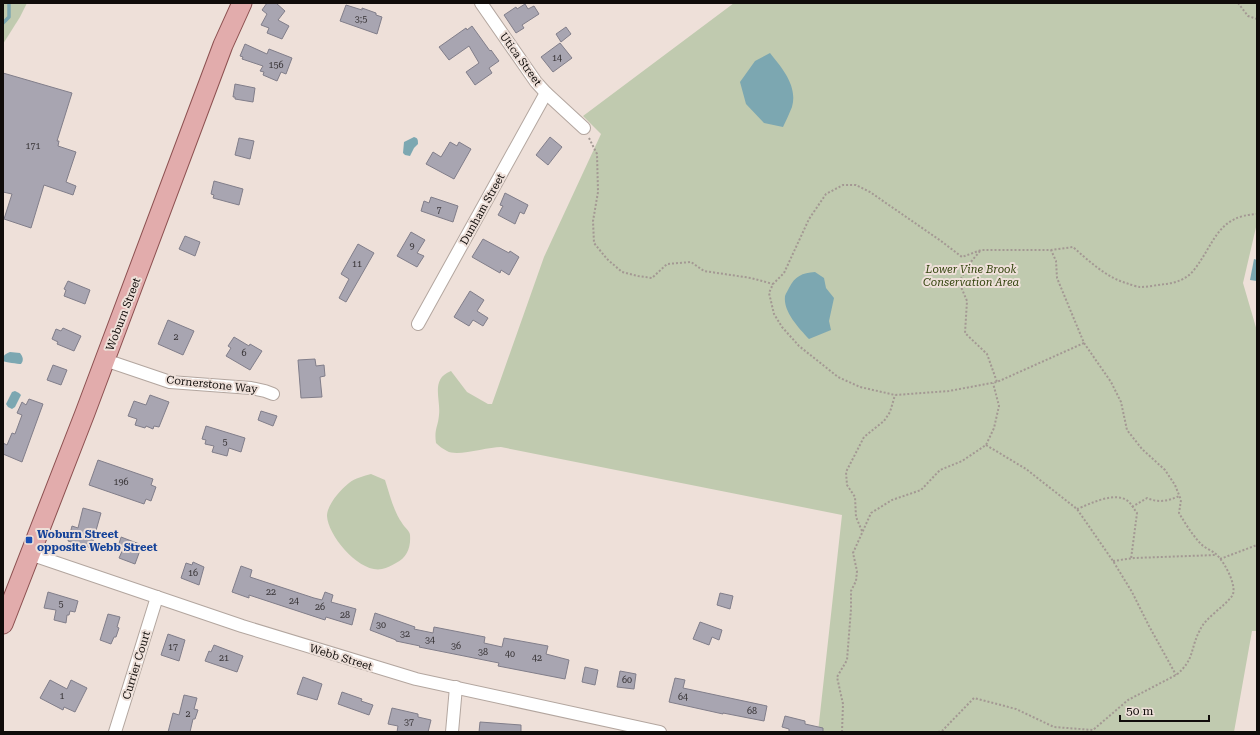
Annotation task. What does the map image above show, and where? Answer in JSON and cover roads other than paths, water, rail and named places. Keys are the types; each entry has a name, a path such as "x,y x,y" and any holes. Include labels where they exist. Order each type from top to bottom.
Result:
{"main road":[{"name":"Woburn Street","path":"3,624 106,360 223,45 242,3"}],"street":[{"name":"Utica Street","path":"481,3 536,82 584,128"},
{"name":"Dunham Street","path":"418,324 546,93"},
{"name":"Cornerstone Way","path":"106,360 170,382 251,388 273,394"},
{"name":"Webb Street","path":"30,554 242,626 416,679 660,732"},
{"name":"Currier Court","path":"115,732 157,597"},
{"path":"452,732 456,687"}],"water":[{"path":"770,53 784,71 793,92 792,107 783,127 764,123 746,104 740,82 755,61"},
{"path":"414,137 418,139 418,144 410,156 405,155 403,153 404,142"},
{"path":"1254,259 1257,260 1257,281 1250,280"},
{"path":"815,272 824,278 826,288 834,298 829,321 831,330 809,339 796,325 789,314 786,308 785,296 796,278 806,273"},
{"path":"10,352 20,353 23,358 21,364 3,361 3,357"},
{"path":"15,391 21,395 15,407 12,409 6,404 12,392"}],"waterway":[{"path":"3,23 9,17 9,3"}],"place":[{"name":"Woburn Street opposite Webb Street","path":"29,540"}],"park label":[{"name":"Lower Vine Brook Conservation Area","path":"971,275"}]}
